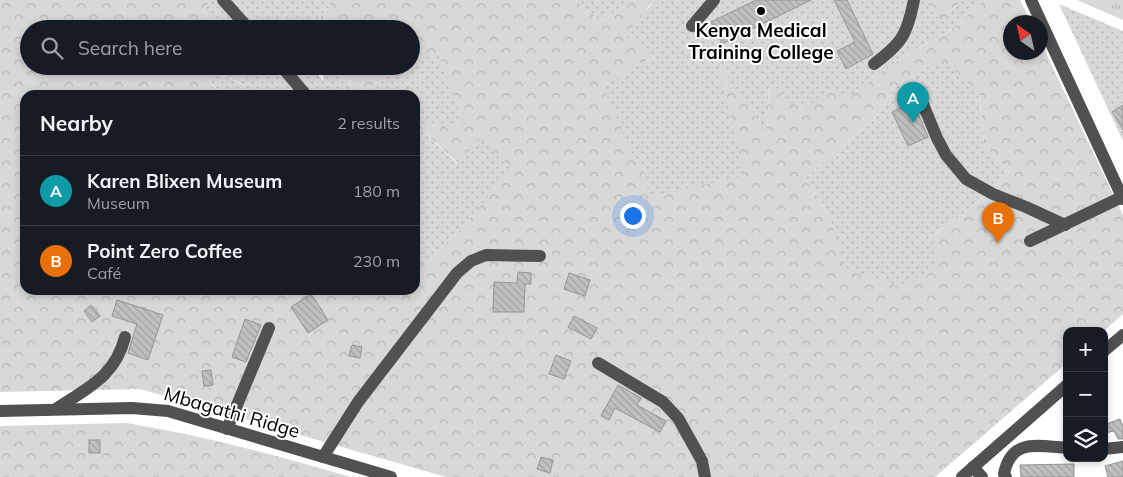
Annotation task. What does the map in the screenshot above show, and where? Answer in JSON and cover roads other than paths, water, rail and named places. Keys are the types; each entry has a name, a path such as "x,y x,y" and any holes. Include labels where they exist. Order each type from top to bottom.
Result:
{"street":[{"path":"224,0 241,20"},
{"path":"692,26 714,0"},
{"path":"874,64 892,50 906,33 914,0"},
{"path":"1030,241 1123,198 1031,0"},
{"path":"288,75 302,90"},
{"path":"920,97 946,155 966,179 992,194 1026,207 1064,225"},
{"path":"323,457 358,402 457,273 471,261 486,255 540,256"},
{"path":"227,429 269,328"},
{"path":"1108,348 1123,335"},
{"path":"56,409 106,374 121,352 125,337"},
{"path":"598,363 663,402 678,418 689,436 702,461 705,477"},
{"path":"962,477 1063,389"},
{"name":"Mbagathi Ridge","path":"0,411 152,409 168,411 391,477"},
{"path":"1006,477 1004,474 1008,459 1017,449 1024,447 1063,448"},
{"path":"1108,449 1123,447"},
{"path":"973,468 982,477"}],"place":[{"name":"Kenya Medical Training College","path":"761,11"},
{"name":"Karen Blixen Museum","path":"913,123"},
{"name":"Point Zero Coffee","path":"998,243"}]}
